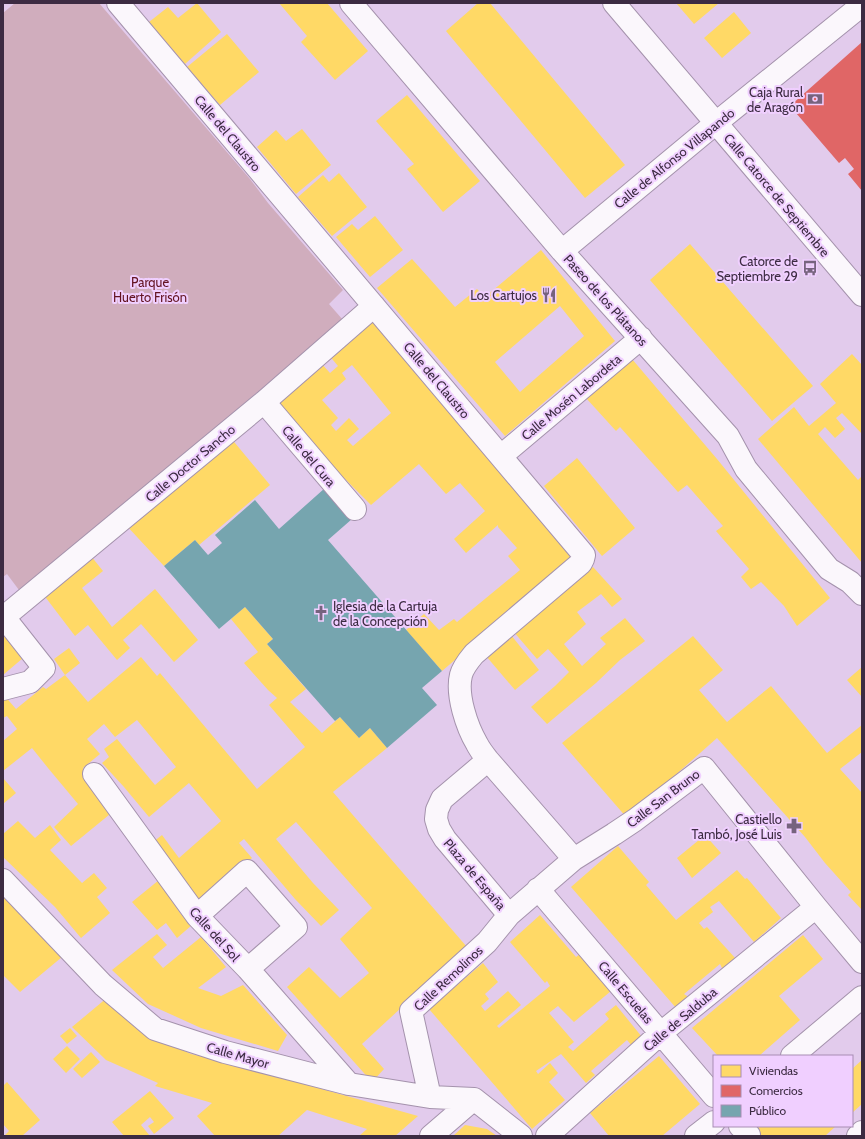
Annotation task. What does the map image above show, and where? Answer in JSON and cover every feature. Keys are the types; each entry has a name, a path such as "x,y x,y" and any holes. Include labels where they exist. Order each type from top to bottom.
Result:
{"street":[{"name":"Calle del Claustro","path":"118,3 584,554 584,559 581,563 474,654 462,674 460,685 464,714 477,744 488,760"},
{"name":"Paseo de los Plátanos","path":"351,3 562,251 728,436 746,469 829,569 850,582 862,594"},
{"name":"Calle Catorce de Septiembre","path":"614,3 862,295"},
{"name":"Calle de Alfonso Villapando","path":"562,251 716,123 862,5"},
{"name":"Calle Doctor Sancho","path":"3,617 264,402 374,306"},
{"name":"Calle Mosén Labordeta","path":"501,456 641,338"},
{"name":"Calle del Cura","path":"264,402 355,509"},
{"path":"3,617 44,668 30,682 3,689"},
{"path":"488,760 574,859"},
{"name":"Plaza de España","path":"488,760 442,799 437,810 436,819 445,840 509,914 574,859"},
{"name":"Calle San Bruno","path":"574,859 635,820 704,768 862,962"},
{"name":"Calle del Sol","path":"94,774 197,916 248,970 348,1084"},
{"path":"197,916 248,871 296,927 248,970"},
{"name":"Calle Mayor","path":"3,880 103,984 155,1029 225,1052 348,1084 430,1097 474,1099"},
{"name":"Calle Escuelas","path":"538,889 713,1095"},
{"name":"Calle de Salduba","path":"547,1136 662,1033 816,907"},
{"name":"Calle Remolinos","path":"430,1097 411,1011 487,942 509,914"},
{"path":"793,1055 862,997"},
{"path":"432,1136 474,1099 521,1136"},
{"path":"696,1136 713,1123"},
{"path":"741,1127 749,1136"},
{"path":"858,1136 862,1132"}],"green space":[{"name":"Parque Huerto Frisón","path":"15,3 99,3 343,290 329,304 343,320 136,495 19,590 7,574 3,577 3,13"}],"building: Viviendas":[{"path":"197,3 221,32 185,64 149,22 168,7 178,18"},
{"path":"279,3 327,3 368,51 335,80 301,42 307,36"},
{"path":"478,3 490,3 625,165 585,198 446,31"},
{"path":"676,3 719,3 694,24"},
{"path":"734,12 751,33 722,58 704,38"},
{"path":"227,34 259,72 220,105 187,67"},
{"path":"407,95 480,181 443,212 407,169 414,164 376,121"},
{"path":"302,129 331,165 296,194 257,147 276,130 286,141"},
{"path":"339,173 367,207 332,236 298,197 323,175 329,182"},
{"path":"375,216 403,250 370,277 336,237 352,224 358,230"},
{"path":"690,244 813,386 772,421 650,280"},
{"path":"541,250 615,341 505,436 377,288 412,259 455,307 477,289 485,297","holes":["560,306 584,336 520,392 495,362"]},
{"path":"370,319 377,322 578,555 442,671 406,630 424,614 439,630 454,619 457,622 520,570 508,556 517,548 498,527 498,525 466,553 454,539 485,511 460,483 446,494 419,464 371,505 335,469 274,401 320,362 330,373 338,366 328,354","holes":["352,365 391,413 353,446 347,440 359,429 349,418 336,431 331,425 338,418 322,400 346,379 342,373"]},
{"path":"852,354 862,365 862,434 842,413 836,418 845,429 835,438 825,427 818,434 858,480 862,476 862,563 758,439 794,407 809,426 836,403 820,384"},
{"path":"632,359 717,459 830,598 797,626 784,606 761,582 751,589 741,577 749,569 716,531 723,526 687,485 678,492 620,427 616,431 586,398"},
{"path":"230,437 270,485 199,545 195,540 164,566 125,524"},
{"path":"577,458 635,528 602,556 544,486"},
{"path":"91,556 103,571 82,588 112,627 155,589 198,640 174,662 141,624 123,640 130,648 117,660 88,625 75,636 43,594"},
{"path":"593,567 622,599 612,607 601,594 577,612 586,624 564,644 582,666 606,644 600,638 625,618 645,641 620,660 596,683 547,724 531,707 569,672 548,649 537,659 513,631 561,591"},
{"path":"245,607 273,639 267,644 306,689 290,702 322,733 340,717 359,738 370,728 387,748 333,792 467,947 362,1044 384,1069 372,1082 287,987 309,967 340,998 369,973 340,939 372,908 296,822 276,839 313,883 339,910 321,926 295,899 244,839 239,843 252,858 196,903 148,846 162,835 179,858 221,821 189,783 149,817 102,763 109,757 104,749 117,739 155,785 176,767 137,720 115,737 104,724 87,739 100,754 83,768 115,810 71,846 54,827 78,804 32,748 3,771 3,741 17,729 7,716 3,718 3,694 16,709 43,687 46,689 65,675 88,702 141,657 157,676 160,673 257,789 305,747 269,705 277,698 244,663 258,652 231,619"},
{"path":"3,634 23,658 3,675"},
{"path":"511,635 539,670 515,690 486,656"},
{"path":"693,636 723,670 699,690 727,722 771,686 827,753 862,725 862,752 840,769 862,793 862,910 848,895 851,892 825,863 805,837 717,738 627,818 562,743"},
{"path":"69,648 80,663 65,675 54,659"},
{"path":"862,667 862,697 847,680"},
{"path":"3,778 16,793 3,804"},
{"path":"18,821 35,838 50,825 61,840 50,850 82,883 94,873 107,888 97,897 110,913 81,938 55,907 3,857 3,834"},
{"path":"705,835 721,853 692,878 677,858"},
{"path":"618,846 649,882 646,885 676,920 737,870 745,879 747,878 781,918 754,942 719,901 710,907 713,912 699,923 704,929 707,927 736,959 723,970 720,964 684,994 690,998 677,1009 571,887"},
{"path":"159,880 180,913 192,925 177,938 166,923 157,930 132,902"},
{"path":"3,893 62,957 20,992 3,975"},
{"path":"540,915 576,957 580,954 611,991 574,1022 558,1006 549,1013 574,1042 568,1047 573,1051 609,1019 605,1014 616,1005 642,1037 632,1046 627,1040 591,1071 595,1075 586,1083 561,1054 536,1071 538,1074 550,1063 558,1073 549,1082 565,1100 532,1129 429,1009 483,963 498,982 485,994 489,999 481,1006 485,1011 508,991 521,1005 497,1026 499,1028 550,986 547,981 545,983 510,942"},
{"path":"157,934 167,945 153,957 163,968 201,937 226,967 198,988 221,996 243,985 287,1035 278,1051 201,1028 148,1004 112,970"},
{"path":"803,935 823,959 779,996 800,1020 760,1055 717,1055 692,1028"},
{"path":"108,997 138,1030 191,1054 252,1068 418,1116 395,1136 359,1136 367,1129 307,1110 278,1136 215,1136 197,1116 212,1103 155,1086 158,1083 106,1060 72,1027"},
{"path":"70,1028 77,1036 67,1044 60,1036"},
{"path":"67,1046 80,1059 66,1073 53,1059"},
{"path":"91,1052 100,1062 82,1078 73,1069"},
{"path":"659,1056 700,1104 662,1136 609,1136 590,1113"},
{"path":"862,1060 862,1104 853,1112 853,1068"},
{"path":"7,1082 40,1120 22,1136 4,1136 9,1131 3,1124 3,1086"},
{"path":"150,1091 174,1118 154,1134 148,1126 154,1122 150,1117 141,1125 150,1136 124,1136 112,1122"},
{"path":"465,1125 487,1129 497,1136 453,1136"},
{"path":"759,1127 835,1127 825,1136 748,1136"}],"building: Comercios":[{"path":"862,42 862,191 848,174 854,169 845,158 839,163 790,106"}],"building: Público":[{"name":"Iglesia de la Cartuja de la Concepción","path":"325,488 352,519 328,540 442,671 422,688 437,705 387,748 370,728 359,738 340,717 335,721 267,644 273,639 245,607 219,629 164,566 195,540 208,555 222,543 215,535 255,500 279,529"}],"place":[{"name":"Caja Rural de Aragón","path":"815,99"},
{"name":"Catorce de Septiembre 29","path":"810,268"},
{"name":"Los Cartujos","path":"549,295"},
{"name":"Iglesia de la Cartuja de la Concepción","path":"321,613"},
{"name":"Castiello Tambó, José Luis","path":"794,826"}]}
